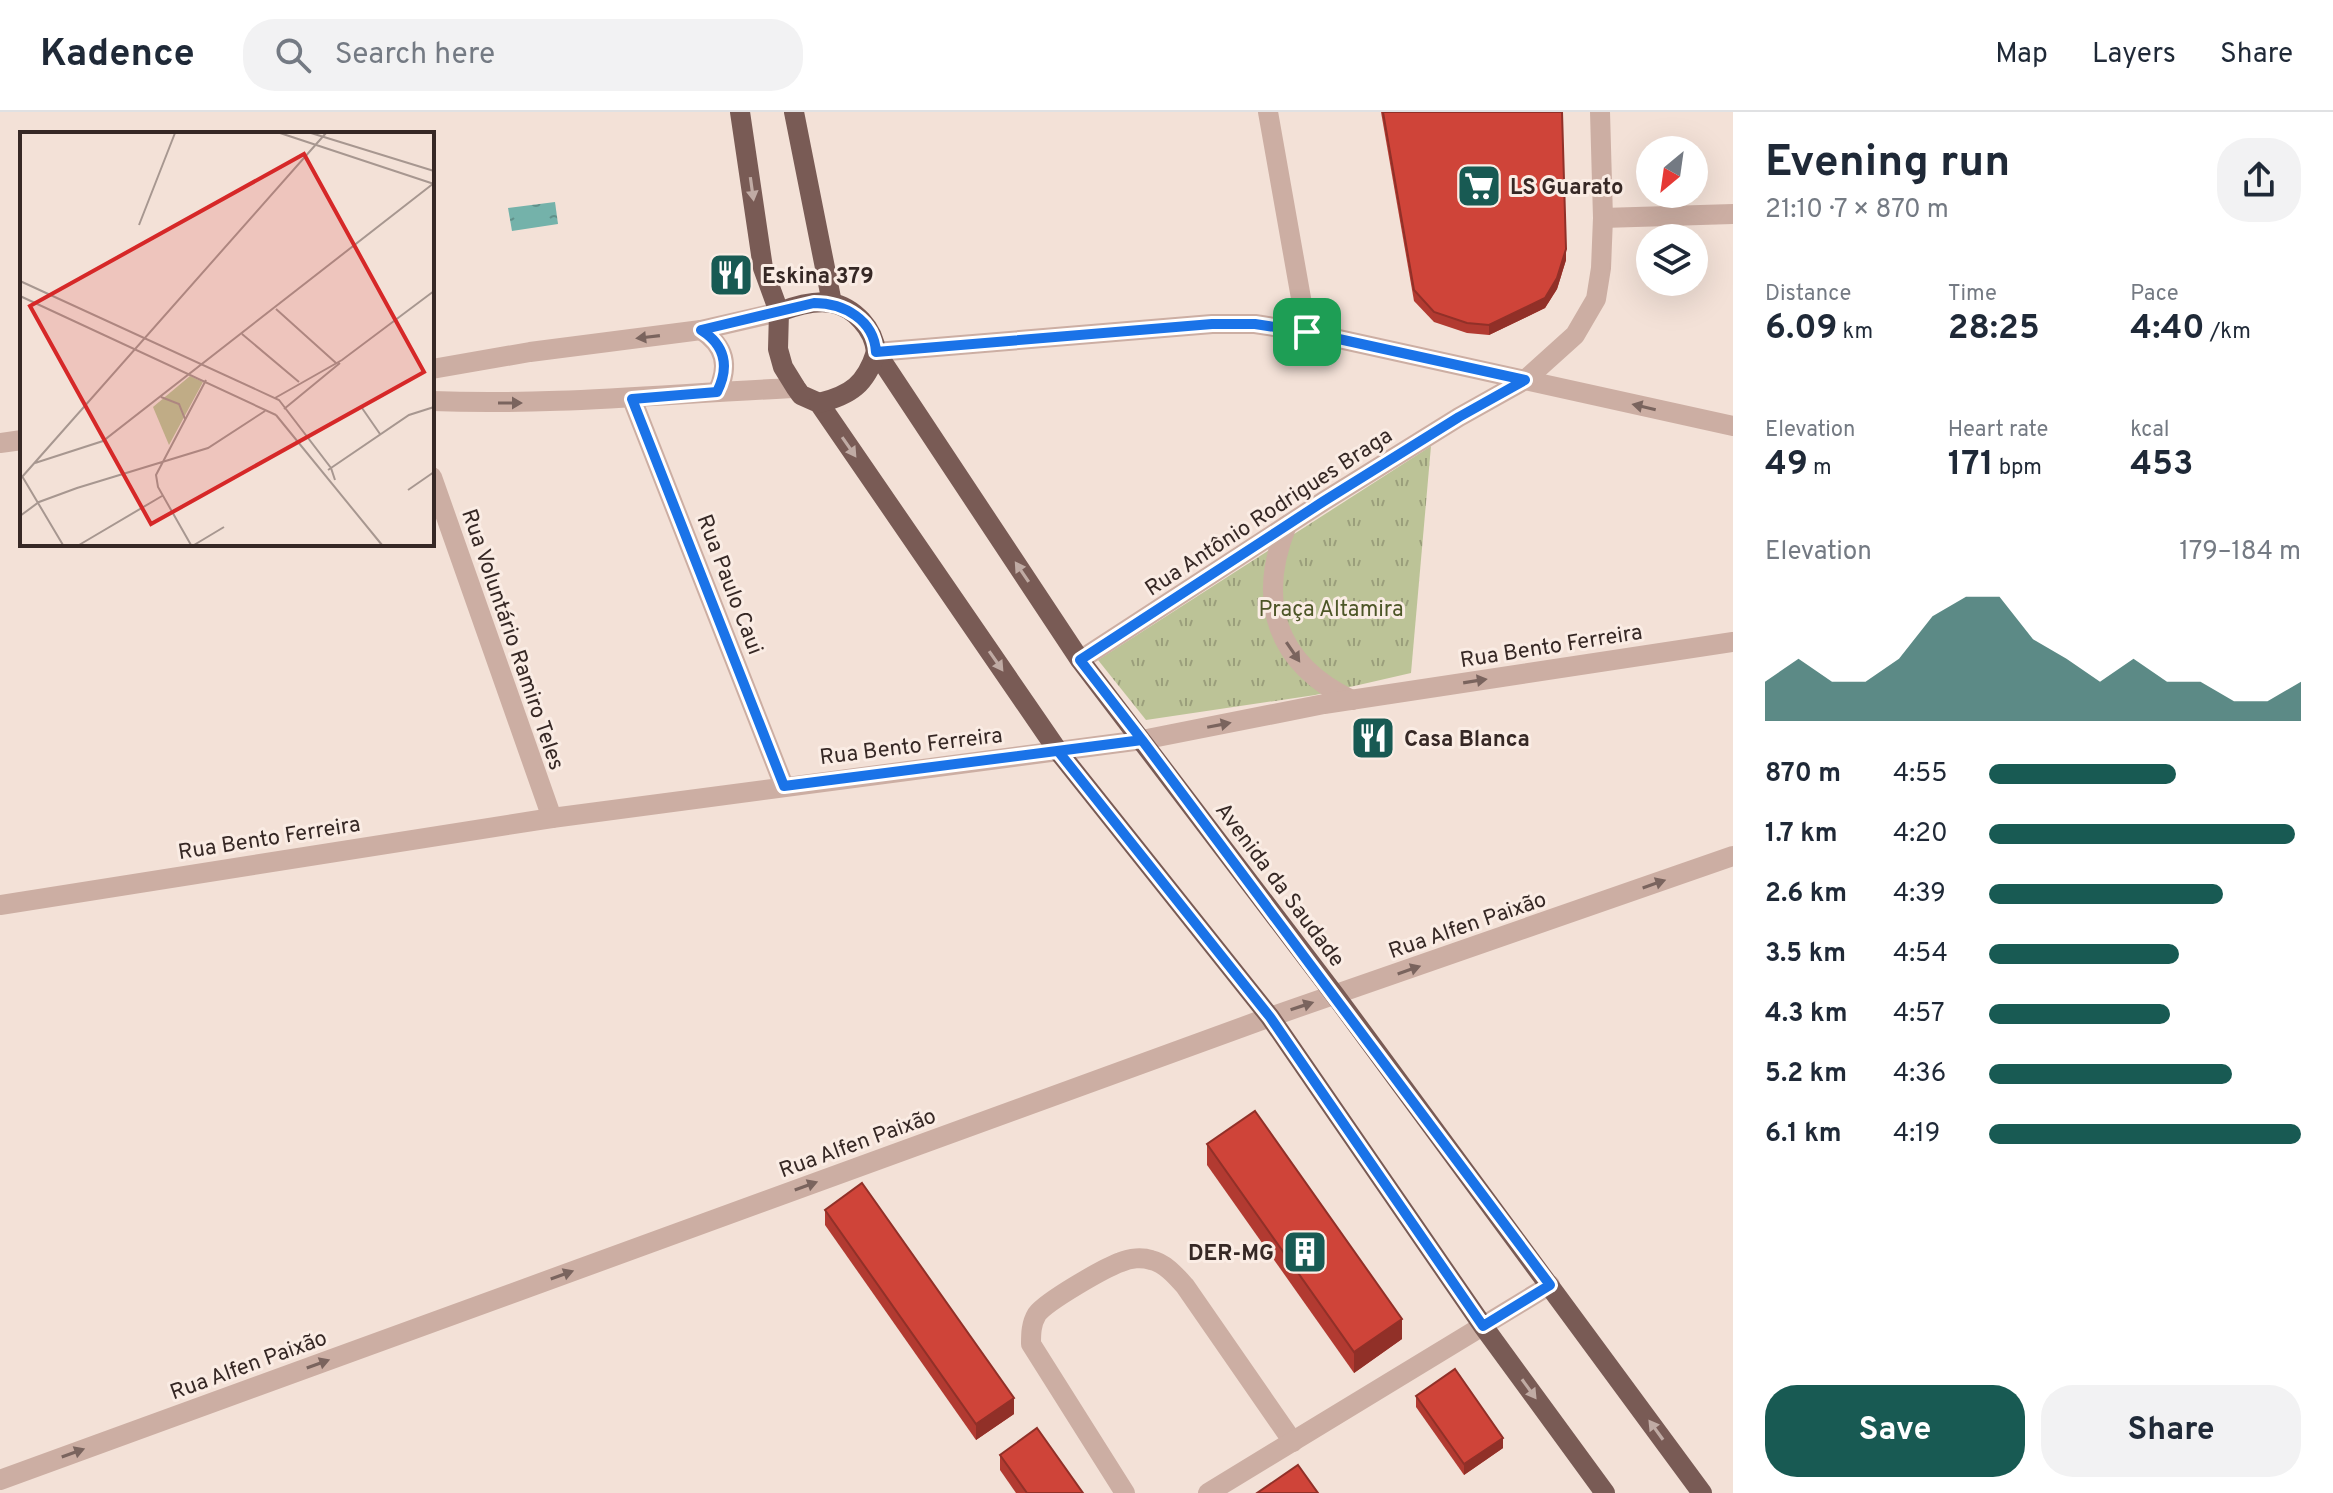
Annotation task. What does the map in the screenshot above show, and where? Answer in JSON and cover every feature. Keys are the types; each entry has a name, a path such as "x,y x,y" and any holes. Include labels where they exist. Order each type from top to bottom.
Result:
{"main road":[{"path":"740,112 763,268 779,312 778,349 783,367 796,388 801,395 819,403 1058,751 1270,1017 1483,1326 1605,1493"},
{"path":"779,312 798,305 832,303 794,112"},
{"name":"Avenida da Saudade","path":"832,303 858,316 875,338 876,352 1080,660 1335,995 1702,1493"},
{"path":"819,403 836,399 854,389 870,372 876,352"}],"street":[{"path":"1268,112 1307,332"},
{"path":"1600,112 1603,218 1733,214"},
{"name":"Rua Antônio Rodrigues Braga","path":"1080,660 1287,525 1459,417 1525,380 1575,335 1596,299 1603,218"},
{"path":"434,369 530,352 701,330 779,312"},
{"path":"876,352 1212,324 1255,324 1307,332 1733,426"},
{"path":"701,330 713,338 722,350 724,379 717,392"},
{"path":"434,401 520,403 632,399 796,388"},
{"name":"Rua Paulo Caui","path":"632,399 784,786"},
{"path":"0,443 20,440"},
{"name":"Rua Voluntário Ramiro Teles","path":"434,483 552,818"},
{"path":"1287,525 1276,551 1272,574 1272,596 1277,619 1297,659 1331,690 1352,700"},
{"name":"Rua Bento Ferreira","path":"0,905 552,818 1142,740 1352,700 1733,642"},
{"name":"Rua Alfen Paixão","path":"0,1480 1270,1017 1733,856"},
{"path":"1125,1493 1031,1344 1031,1328 1037,1314 1051,1301 1121,1262 1137,1258 1154,1260 1170,1270 1185,1286 1293,1442"},
{"path":"1208,1493 1550,1285"}],"green space":[{"name":"Praça Altamira","path":"1431,446 1411,673 1315,695 1146,720 1098,660"}],"water":[{"path":"555,202 558,224 512,231 508,208"}],"building":[{"name":"LS Guarato","path":"1383,112 1562,112 1566,249 1557,278 1545,298 1489,325 1467,323 1434,312 1414,290"},
{"name":"DER-MG","path":"1255,1111 1402,1319 1354,1352 1207,1144"},
{"path":"862,1183 1014,1398 976,1424 825,1210"},
{"path":"1455,1369 1503,1438 1464,1464 1416,1396"},
{"path":"1037,1428 1083,1493 1027,1493 1000,1455"},
{"path":"1298,1465 1318,1493 1257,1493"}],"place":[{"name":"LS Guarato","path":"1479,186"},
{"name":"Eskina 379","path":"731,275"},
{"name":"Casa Blanca","path":"1373,738"},
{"name":"DER-MG","path":"1305,1252"}],"route":[{"path":"1307,332 1255,324 1212,324 876,352 875,338 858,316 832,303 814,303 701,330 713,338 722,350 724,379 717,392 632,399 784,786 1142,740 1550,1285 1483,1326 1270,1017 1058,751 1142,740 1080,660 1324,501 1525,380 1307,332"}]}
